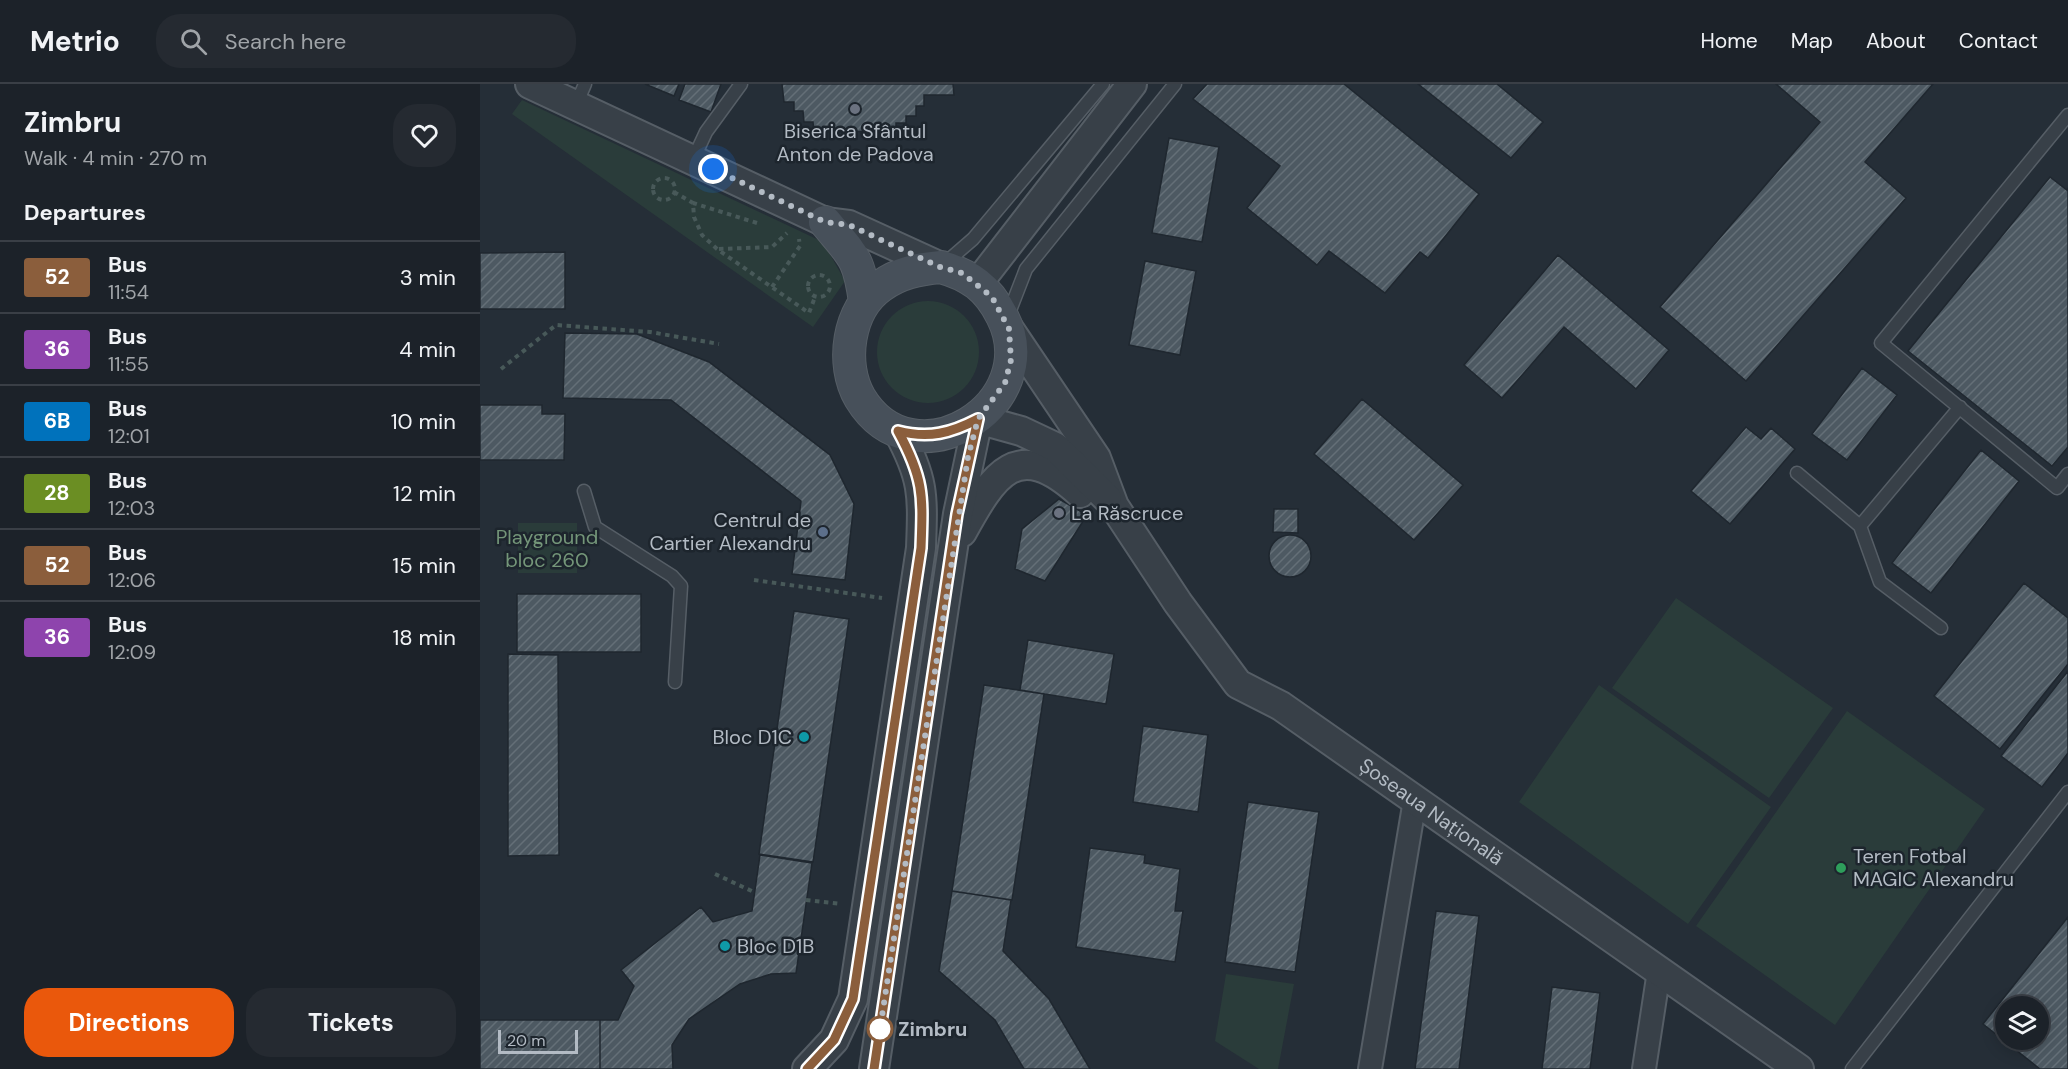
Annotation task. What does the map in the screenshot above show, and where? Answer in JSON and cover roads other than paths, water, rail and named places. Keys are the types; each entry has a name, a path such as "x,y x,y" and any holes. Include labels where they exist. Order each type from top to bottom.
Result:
{"main road":[{"path":"825,222 853,253 861,269 866,302"},
{"path":"940,267 962,273 978,283 992,297 1007,326 1011,360 1005,383 978,419 956,431 916,436 898,431 882,424 867,408 857,392 851,372 849,349 853,327 866,302 879,287 915,269 940,267"}],"street":[{"path":"530,84 581,95 693,160 825,222 849,225 940,267"},
{"path":"978,283 1117,90"},
{"name":"Șoseaua Națională","path":"1007,326 1096,458 1114,506 1148,559 1238,684 1281,706 1799,1069"},
{"path":"874,1069 952,551 968,457 978,419"},
{"name":"Șoseaua Națională","path":"978,419 1021,431 1055,447 1114,506"},
{"path":"807,1069 834,1040 853,999 919,560 923,505 919,475 898,431"},
{"path":"952,551 991,483 1008,469 1027,463 1051,470 1068,482 1148,559"},
{"path":"1370,1069 1415,800"},
{"path":"1644,1069 1659,971"}],"lane":[{"path":"693,160 706,132 741,84"},
{"path":"1007,326 1026,269 1175,84"},
{"path":"940,267 973,239 1117,90"},
{"path":"2068,116 1881,343 2056,488 2068,474"},
{"path":"1860,526 1960,407"},
{"path":"1797,473 1860,526 1880,582 1941,628"},
{"path":"584,491 595,527 672,576 681,586 675,682"},
{"path":"1852,1069 2068,792"}],"place":[{"name":"Biserica Sfântul Anton de Padova","path":"855,109"},
{"name":"La Răscruce","path":"1059,513"},
{"name":"Centrul de Cartier Alexandru","path":"823,532"},
{"name":"Bloc D1C","path":"804,737"},
{"name":"Teren Fotbal MAGIC Alexandru","path":"1841,868"},
{"name":"Bloc D1B","path":"725,946"},
{"name":"Zimbru","path":"880,1029"}],"park label":[{"name":"Playground bloc 260","path":"547,548"}]}
